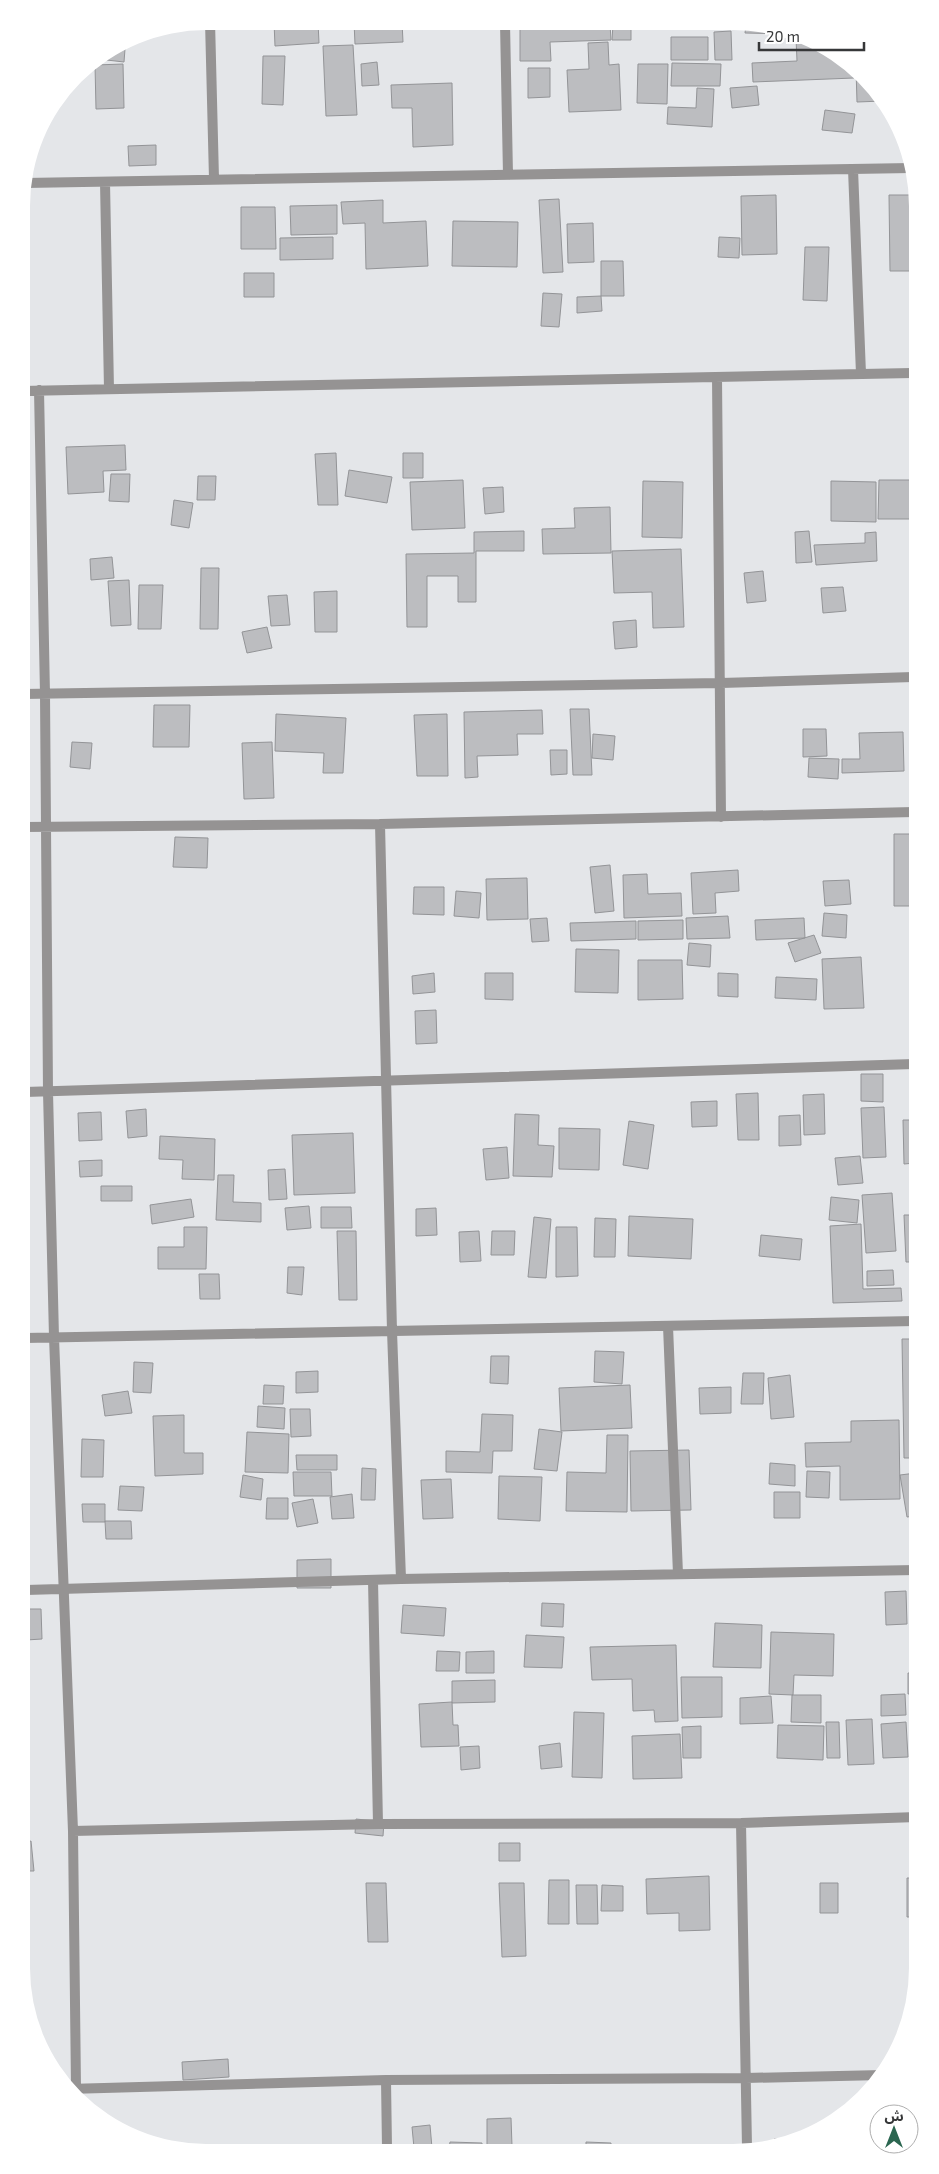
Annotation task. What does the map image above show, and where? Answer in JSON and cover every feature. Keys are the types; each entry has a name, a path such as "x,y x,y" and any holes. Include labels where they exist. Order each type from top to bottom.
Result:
{"street":[{"path":"210,30 214,179"},
{"path":"505,30 508,175"},
{"path":"32,182 905,168"},
{"path":"853,169 861,374"},
{"path":"105,182 110,389"},
{"path":"30,391 909,373"},
{"path":"717,377 720,817"},
{"path":"39,390 45,694 48,1092 54,1337 73,1831 72,2082"},
{"path":"30,694 720,683 909,677"},
{"path":"30,827 380,824 909,812"},
{"path":"380,824 392,1331 401,1579"},
{"path":"30,1092 909,1064"},
{"path":"30,1338 909,1320"},
{"path":"668,1326 678,1574"},
{"path":"30,1590 401,1579 909,1570"},
{"path":"372,1580 378,1824"},
{"path":"73,1831 378,1824 742,1823 909,1817"},
{"path":"742,1823 747,2144"},
{"path":"78,2089 386,2080 746,2078 873,2075"},
{"path":"386,2080 387,2144"}],"building":[{"path":"274,30 318,30 319,43 275,46"},
{"path":"354,30 402,30 403,42 355,44"},
{"path":"520,30 610,30 611,40 550,42 551,61 520,61"},
{"path":"613,30 631,30 631,40 612,40"},
{"path":"745,30 769,33 745,33"},
{"path":"731,31 732,60 715,60 714,32"},
{"path":"671,37 708,37 708,60 671,60"},
{"path":"796,41 831,60 854,78 753,82 752,63 797,61"},
{"path":"608,42 609,65 619,64 621,110 569,112 567,70 589,69 588,43"},
{"path":"353,45 357,115 326,116 323,46"},
{"path":"125,50 124,62 108,60"},
{"path":"263,56 285,56 283,105 262,104"},
{"path":"377,62 379,85 362,86 361,64"},
{"path":"672,63 721,64 720,86 671,86"},
{"path":"123,64 124,108 96,109 95,69 101,65"},
{"path":"638,64 668,64 667,104 637,103"},
{"path":"528,68 550,68 550,97 528,98"},
{"path":"856,80 875,101 857,102"},
{"path":"452,83 453,145 413,147 412,108 392,108 391,85"},
{"path":"757,86 759,105 732,108 730,88"},
{"path":"697,88 714,89 712,127 667,124 668,107 696,108"},
{"path":"825,110 855,114 852,133 822,130"},
{"path":"156,145 156,165 129,166 128,146"},
{"path":"776,195 777,254 742,255 741,196"},
{"path":"889,195 909,195 909,271 890,271"},
{"path":"559,199 563,272 543,273 539,200"},
{"path":"383,200 383,223 426,221 428,266 366,269 365,223 343,224 341,202"},
{"path":"337,205 337,234 291,235 290,206"},
{"path":"241,207 275,207 276,249 241,249"},
{"path":"453,221 518,222 517,267 452,266"},
{"path":"593,223 594,262 568,263 567,224"},
{"path":"333,237 333,259 280,260 280,238"},
{"path":"719,237 740,238 739,258 718,257"},
{"path":"805,247 829,247 827,301 803,300"},
{"path":"601,261 623,261 624,296 601,296"},
{"path":"244,273 274,273 274,297 244,297"},
{"path":"543,293 562,294 559,327 541,326"},
{"path":"601,296 602,311 577,313 577,297"},
{"path":"125,445 126,470 103,471 104,492 68,494 66,447"},
{"path":"336,453 338,505 318,505 315,454"},
{"path":"403,453 423,453 423,478 403,478"},
{"path":"349,470 392,477 387,503 345,496"},
{"path":"111,474 130,474 129,502 109,501"},
{"path":"198,476 216,476 215,500 197,500"},
{"path":"463,480 465,528 412,530 410,482"},
{"path":"879,480 909,480 909,519 878,519"},
{"path":"643,481 683,482 682,538 642,537"},
{"path":"831,481 876,482 876,522 831,521"},
{"path":"503,487 504,512 485,514 483,488"},
{"path":"174,500 193,503 189,528 171,525"},
{"path":"610,507 611,553 543,554 542,529 575,528 574,508"},
{"path":"524,531 524,551 476,551 476,602 458,602 458,576 427,576 427,627 407,627 406,554 474,553 474,532"},
{"path":"809,531 812,562 796,563 795,532"},
{"path":"876,532 877,561 816,565 814,545 865,543 865,533"},
{"path":"681,549 684,627 653,628 652,592 614,593 612,551"},
{"path":"112,557 114,578 91,580 90,559"},
{"path":"201,568 219,568 218,629 200,629"},
{"path":"763,571 766,601 747,603 744,573"},
{"path":"129,580 131,625 111,626 108,581"},
{"path":"139,585 163,585 161,629 138,629"},
{"path":"843,587 846,611 823,613 821,588"},
{"path":"337,591 337,632 315,632 314,592"},
{"path":"287,595 290,625 271,626 268,596"},
{"path":"636,620 637,647 615,649 613,622"},
{"path":"267,627 272,648 247,653 242,632"},
{"path":"154,705 190,705 189,747 153,747"},
{"path":"570,709 589,709 592,775 573,775"},
{"path":"542,710 543,734 517,734 518,755 477,756 478,777 465,778 464,712"},
{"path":"276,714 346,718 343,773 323,773 324,753 275,751"},
{"path":"447,714 448,776 417,776 414,715"},
{"path":"803,729 826,729 827,756 803,757"},
{"path":"903,732 904,771 842,773 842,759 860,759 859,733"},
{"path":"593,734 615,736 613,760 592,758"},
{"path":"72,742 92,743 90,769 70,767"},
{"path":"272,742 274,798 244,799 242,743"},
{"path":"550,750 567,750 567,774 551,775"},
{"path":"809,758 839,759 838,779 808,777"},
{"path":"894,834 909,834 909,906 894,906"},
{"path":"175,837 208,838 207,868 173,867"},
{"path":"610,865 614,911 595,913 590,867"},
{"path":"738,870 739,891 715,893 716,913 693,914 691,873"},
{"path":"647,874 648,894 681,893 682,916 624,918 623,875"},
{"path":"527,878 528,919 487,920 486,879"},
{"path":"849,880 851,904 825,906 823,881"},
{"path":"414,887 444,887 444,915 413,914"},
{"path":"456,891 481,893 479,918 454,916"},
{"path":"824,913 847,915 846,938 822,936"},
{"path":"728,916 730,938 687,939 686,918"},
{"path":"547,918 549,941 532,942 530,919"},
{"path":"804,918 805,938 756,940 755,920"},
{"path":"683,920 683,939 638,940 638,921"},
{"path":"636,921 636,939 571,941 570,923"},
{"path":"814,935 821,953 795,962 788,943"},
{"path":"689,943 711,945 710,967 687,965"},
{"path":"576,949 619,950 618,993 575,992"},
{"path":"861,957 864,1008 824,1009 822,959"},
{"path":"638,960 682,960 683,999 638,1000"},
{"path":"434,973 435,992 413,994 412,976"},
{"path":"485,973 513,973 513,1000 485,999"},
{"path":"718,973 738,974 738,997 718,996"},
{"path":"776,977 817,979 816,1000 775,998"},
{"path":"436,1010 437,1043 416,1044 415,1011"},
{"path":"861,1074 883,1074 883,1102 861,1101"},
{"path":"758,1093 759,1140 738,1140 736,1094"},
{"path":"824,1094 825,1134 804,1135 803,1095"},
{"path":"717,1101 717,1126 692,1127 691,1102"},
{"path":"884,1107 886,1157 863,1158 861,1108"},
{"path":"146,1109 147,1136 128,1138 126,1111"},
{"path":"101,1112 102,1140 79,1141 78,1113"},
{"path":"515,1114 539,1115 538,1145 554,1146 552,1177 513,1176"},
{"path":"800,1115 801,1145 779,1146 779,1116"},
{"path":"903,1120 909,1120 909,1164 904,1164"},
{"path":"629,1121 654,1125 648,1169 623,1165"},
{"path":"559,1128 600,1129 599,1170 559,1169"},
{"path":"353,1133 355,1193 294,1195 292,1135"},
{"path":"160,1136 215,1139 214,1180 182,1179 183,1160 159,1159"},
{"path":"507,1147 509,1178 486,1180 483,1149"},
{"path":"860,1156 863,1183 838,1185 835,1158"},
{"path":"102,1160 102,1176 80,1177 79,1161"},
{"path":"285,1169 287,1199 269,1200 268,1170"},
{"path":"218,1175 234,1175 233,1202 261,1203 261,1222 216,1220"},
{"path":"101,1186 132,1186 132,1201 101,1201"},
{"path":"892,1193 896,1251 866,1253 862,1195"},
{"path":"831,1197 859,1200 857,1223 829,1220"},
{"path":"191,1199 194,1217 152,1224 150,1205"},
{"path":"309,1206 311,1228 287,1230 285,1208"},
{"path":"321,1207 351,1207 352,1228 321,1228"},
{"path":"436,1208 437,1235 416,1236 416,1209"},
{"path":"904,1215 909,1215 909,1262 906,1262"},
{"path":"629,1216 693,1219 691,1259 628,1256"},
{"path":"534,1217 551,1219 546,1278 528,1277"},
{"path":"595,1218 616,1219 615,1257 594,1257"},
{"path":"861,1224 863,1289 901,1288 902,1301 833,1303 830,1226"},
{"path":"184,1227 207,1227 206,1269 158,1269 158,1247 184,1247"},
{"path":"556,1227 577,1227 578,1276 556,1277"},
{"path":"337,1231 356,1231 357,1300 339,1300"},
{"path":"479,1231 481,1261 460,1262 459,1232"},
{"path":"492,1231 515,1231 514,1255 491,1255"},
{"path":"761,1235 802,1239 800,1260 759,1256"},
{"path":"288,1267 304,1267 302,1295 287,1293"},
{"path":"893,1270 894,1285 867,1286 867,1271"},
{"path":"199,1274 219,1274 220,1299 200,1299"},
{"path":"902,1339 909,1339 909,1458 904,1458"},
{"path":"595,1351 624,1352 622,1384 594,1382"},
{"path":"491,1356 509,1356 508,1384 490,1383"},
{"path":"134,1362 153,1363 151,1393 133,1392"},
{"path":"318,1371 318,1392 296,1393 296,1372"},
{"path":"743,1373 764,1373 763,1404 741,1404"},
{"path":"790,1375 794,1417 771,1419 768,1378"},
{"path":"264,1385 284,1386 283,1404 263,1404"},
{"path":"630,1385 632,1428 561,1431 559,1388"},
{"path":"731,1387 731,1413 700,1414 699,1388"},
{"path":"128,1391 132,1413 105,1416 102,1395"},
{"path":"258,1406 285,1408 284,1429 257,1427"},
{"path":"290,1409 310,1409 311,1436 291,1437"},
{"path":"482,1414 513,1415 512,1451 493,1451 492,1473 446,1472 446,1451 480,1452"},
{"path":"184,1415 184,1453 203,1453 203,1474 155,1476 153,1416"},
{"path":"899,1420 900,1499 840,1500 840,1466 806,1467 805,1443 851,1442 851,1421"},
{"path":"539,1429 562,1432 557,1471 534,1469"},
{"path":"247,1432 289,1434 288,1473 245,1472"},
{"path":"607,1435 628,1435 627,1512 566,1511 567,1472 606,1473"},
{"path":"82,1439 104,1440 103,1477 81,1477"},
{"path":"689,1450 691,1510 631,1511 630,1451"},
{"path":"296,1455 337,1455 337,1470 297,1470"},
{"path":"770,1463 795,1465 795,1486 769,1484"},
{"path":"362,1468 376,1469 375,1500 361,1500"},
{"path":"807,1471 830,1472 829,1498 806,1497"},
{"path":"293,1472 331,1472 332,1496 294,1496"},
{"path":"909,1474 909,1517 907,1517 900,1475"},
{"path":"243,1475 263,1479 261,1500 240,1497"},
{"path":"499,1476 542,1477 540,1521 498,1519"},
{"path":"451,1479 453,1518 423,1519 421,1480"},
{"path":"120,1486 144,1487 142,1511 118,1510"},
{"path":"774,1492 800,1492 800,1518 774,1518"},
{"path":"352,1494 354,1518 332,1519 330,1497"},
{"path":"267,1498 288,1498 288,1519 266,1519"},
{"path":"313,1499 318,1523 297,1527 292,1503"},
{"path":"82,1504 105,1504 105,1522 83,1522"},
{"path":"105,1521 131,1521 132,1539 106,1539"},
{"path":"331,1559 331,1588 297,1588 297,1560"},
{"path":"906,1591 907,1624 886,1625 885,1592"},
{"path":"542,1603 564,1604 563,1627 541,1626"},
{"path":"403,1605 446,1608 444,1636 401,1633"},
{"path":"30,1609 41,1609 42,1639 30,1640"},
{"path":"715,1623 762,1625 761,1668 713,1667"},
{"path":"771,1632 834,1634 833,1676 794,1675 793,1695 769,1694"},
{"path":"526,1635 564,1637 562,1668 524,1667"},
{"path":"676,1645 678,1721 655,1722 654,1710 633,1711 632,1679 592,1680 590,1647"},
{"path":"437,1651 460,1652 459,1671 436,1671"},
{"path":"494,1651 494,1673 466,1673 466,1652"},
{"path":"908,1673 909,1673 909,1694"},
{"path":"681,1677 722,1677 722,1717 682,1718"},
{"path":"495,1680 495,1702 452,1703 452,1681"},
{"path":"905,1694 906,1715 881,1716 881,1695"},
{"path":"792,1695 821,1695 821,1723 791,1722"},
{"path":"771,1696 773,1723 740,1724 740,1698"},
{"path":"452,1702 453,1725 458,1725 459,1746 421,1747 419,1704"},
{"path":"574,1712 604,1713 602,1778 572,1777"},
{"path":"872,1719 874,1764 848,1765 846,1720"},
{"path":"826,1722 839,1722 840,1758 827,1758"},
{"path":"906,1722 908,1757 883,1758 881,1724"},
{"path":"778,1725 824,1726 823,1760 777,1758"},
{"path":"701,1726 701,1758 683,1758 682,1727"},
{"path":"680,1734 682,1778 633,1779 632,1736"},
{"path":"560,1743 562,1767 541,1769 539,1746"},
{"path":"479,1746 480,1768 461,1770 460,1747"},
{"path":"356,1819 384,1822 383,1836 355,1833"},
{"path":"31,1841 34,1871 30,1871"},
{"path":"499,1843 520,1843 520,1861 499,1861"},
{"path":"709,1876 710,1930 679,1931 679,1913 647,1914 646,1879"},
{"path":"907,1878 909,1878 909,1917 907,1917"},
{"path":"549,1880 569,1880 569,1924 548,1924"},
{"path":"366,1883 386,1883 388,1942 368,1942"},
{"path":"499,1883 524,1883 526,1956 502,1957"},
{"path":"820,1883 838,1883 838,1913 820,1913"},
{"path":"576,1885 597,1885 598,1924 577,1924"},
{"path":"602,1885 623,1886 623,1911 601,1911"},
{"path":"228,2059 229,2077 183,2080 182,2062"},
{"path":"511,2118 512,2144 487,2144 487,2119"},
{"path":"430,2125 432,2144 414,2144 412,2127"},
{"path":"450,2142 482,2143 482,2144 450,2144"},
{"path":"586,2142 611,2143 611,2144 586,2144"}]}
